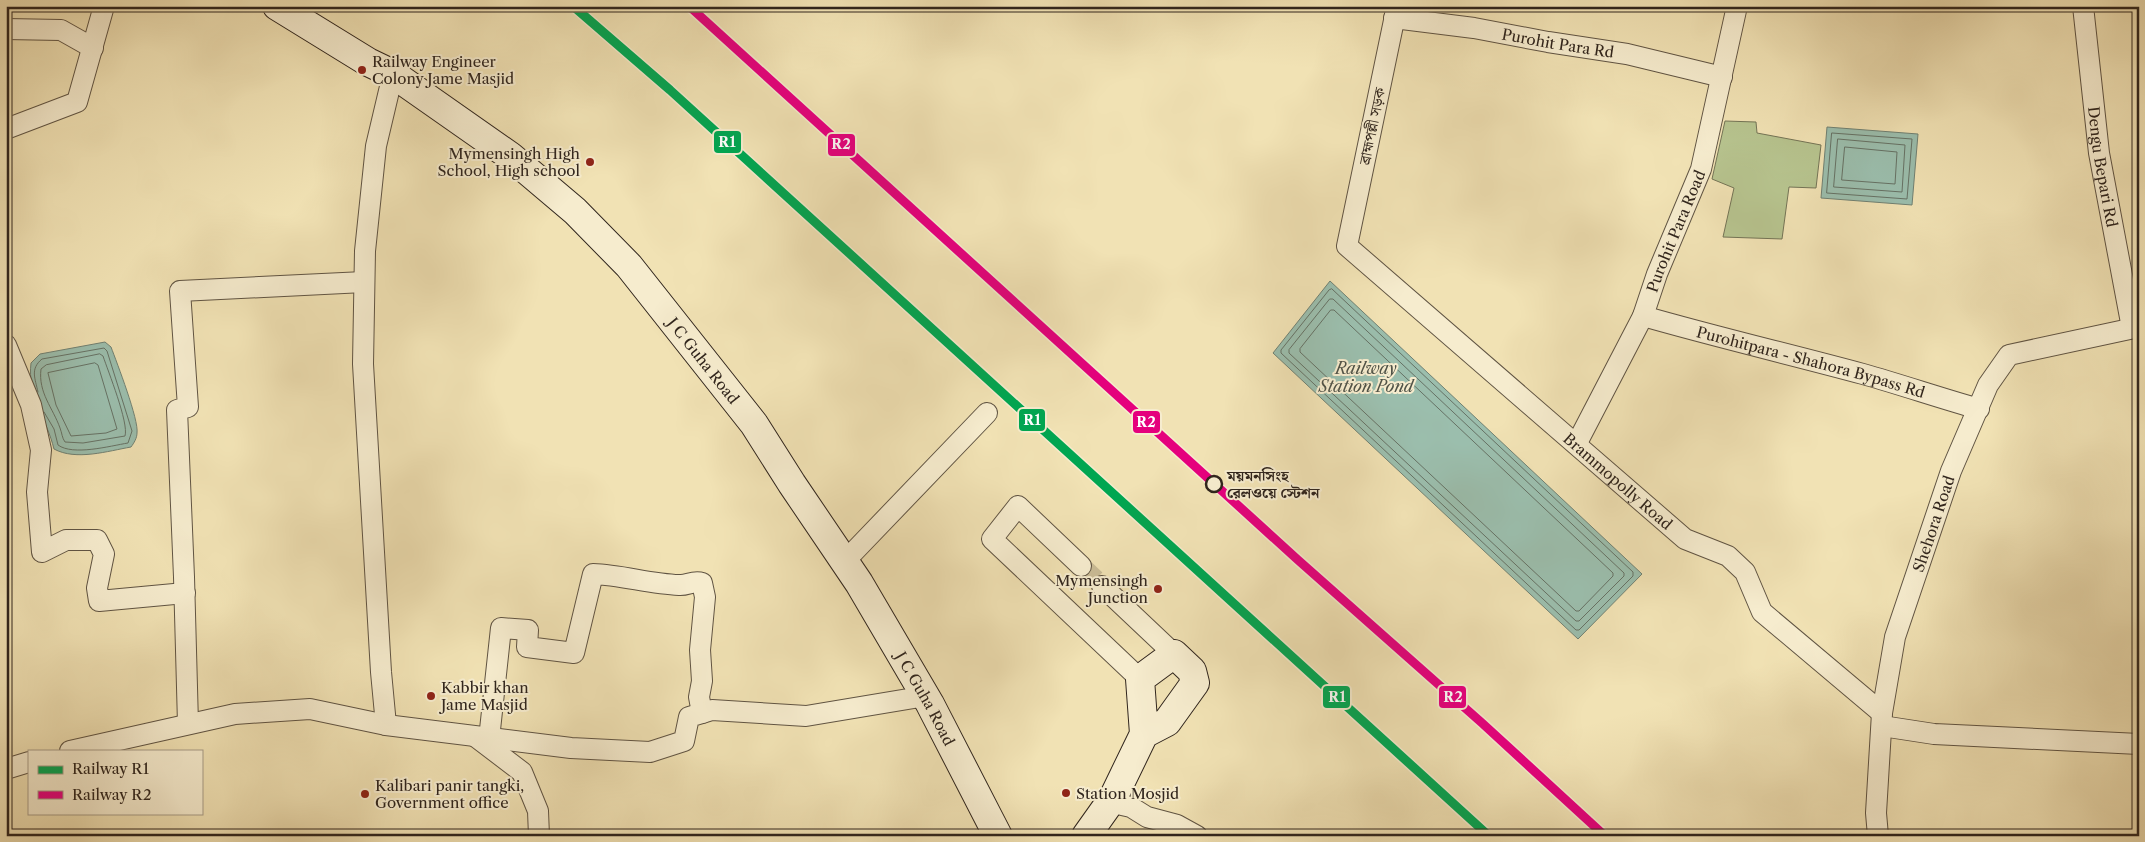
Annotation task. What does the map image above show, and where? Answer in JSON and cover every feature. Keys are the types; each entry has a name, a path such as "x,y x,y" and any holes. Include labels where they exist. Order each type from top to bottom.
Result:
{"street":[{"path":"6,129 77,102 104,6"},
{"name":"J C Guha Road","path":"277,6 368,62 393,74 510,156 575,211 629,266 754,424 844,562 926,696 998,836"},
{"name":"Purohit Para Road","path":"1577,443 1642,316 1657,274 1701,169 1738,6"},
{"name":"Dengu Bepari Rd","path":"2083,6 2099,153 2135,328"},
{"name":"Purohit Para Rd","path":"1395,12 1548,42 1627,54 1722,76"},
{"name":"ব্রাহ্মপল্লী সড়ক","path":"1346,246 1395,12"},
{"path":"6,29 61,30 93,48"},
{"path":"386,725 381,672 363,364 365,251 376,146 393,74"},
{"name":"Brammopolly Road","path":"1346,246 1577,443 1685,539 1728,556 1745,572 1762,612 1882,720"},
{"path":"188,724 185,593 177,410 188,407 180,290 364,282"},
{"name":"Purohitpara - Shahora Bypass Rd","path":"1642,316 1865,374 1924,394 1979,408"},
{"name":"Shehora Road","path":"1878,836 1876,813 1882,720 1895,637 1951,471 1988,385 2008,355 2135,328"},
{"path":"6,345 31,404 40,450 37,492 42,552 66,540 97,540 104,554 97,588 99,601 185,593"},
{"path":"844,562 987,413"},
{"path":"1081,566 1018,506 992,539 1140,679 1144,734 1113,798 1086,836"},
{"path":"483,738 501,628 528,630 527,647 574,653 593,574 618,575 681,585 696,581 702,583 704,597 700,650 702,681 699,697 702,713"},
{"path":"1102,586 1192,671 1195,683 1168,722 1144,734"},
{"path":"1140,679 1174,654"},
{"path":"74,750 235,714 310,709 386,725 483,738 571,748 650,752 684,741 689,717 712,710 806,716 926,696"},
{"path":"1882,720 1934,734 2139,744"},
{"path":"483,738 522,772 538,811 539,836"},
{"path":"6,769 28,762"},
{"path":"1113,798 1147,818 1177,825 1197,836"}],"green space":[{"path":"1725,121 1756,122 1757,133 1821,145 1816,188 1789,187 1782,239 1723,237 1734,188 1712,179"}],"water":[{"path":"1827,127 1918,134 1912,205 1821,198"},
{"name":"Railway Station Pond","path":"1330,281 1642,574 1578,639 1273,353"},
{"path":"105,342 111,347 131,404 137,426 137,435 131,447 82,455 63,453 54,449 35,396 32,385 31,363 40,354"}],"tunnel":[{"path":"1081,566 1102,586"}],"rail line":[{"name":"R1","path":"573,6 670,90 1489,836"},
{"name":"R2","path":"689,6 1298,560 1482,723 1605,836"}],"place":[{"name":"Railway Engineer Colony Jame Masjid","path":"362,70"},
{"name":"Mymensingh High School, High school","path":"590,162"},
{"name":"ময়মনসিংহ রেলওয়ে স্টেশন","path":"1214,484"},
{"name":"Mymensingh Junction","path":"1158,589"},
{"name":"Kabbir khan Jame Masjid","path":"431,696"},
{"name":"Station Mosjid","path":"1066,793"},
{"name":"Kalibari panir tangki, Government office","path":"365,794"}]}
